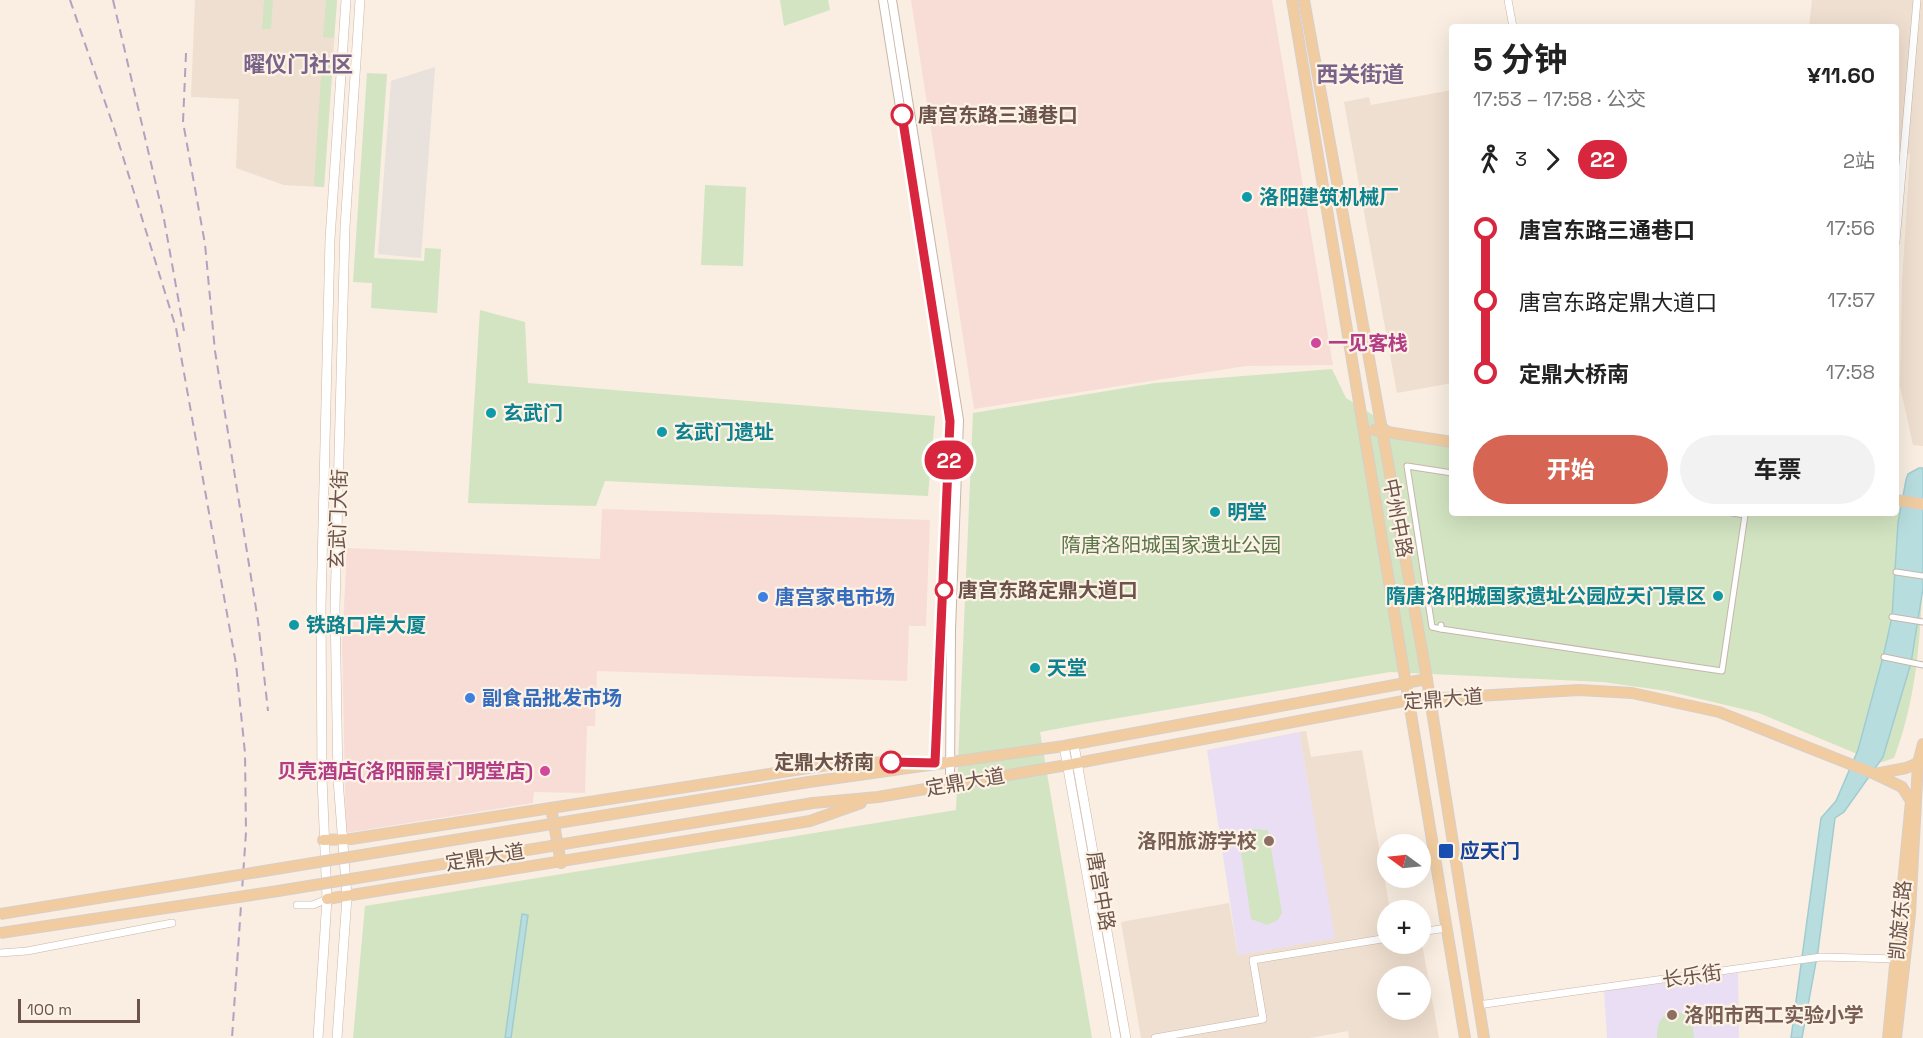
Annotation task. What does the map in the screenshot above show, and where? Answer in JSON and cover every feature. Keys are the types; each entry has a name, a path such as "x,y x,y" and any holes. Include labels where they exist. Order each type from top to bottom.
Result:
{"main road":[{"name":"玄武门大街","path":"318,1038 327,899 323,840 321,607 330,239 346,0"},
{"name":"玄武门大街","path":"337,1038 347,897 341,840 335,607 345,226 360,0"},
{"name":"中州中路","path":"1292,0 1465,1038"},
{"name":"中州中路","path":"1304,0 1427,680 1484,1038"},
{"path":"1365,432 1380,429 1449,441"},
{"path":"1899,500 1923,504"},
{"name":"定鼎大道","path":"0,914 809,782 1069,746 1427,680"},
{"name":"定鼎大道","path":"0,933 267,893 813,803 878,797 1073,764 1409,700 1579,690 1632,693 1719,712 1875,774 1902,787 1911,801"},
{"name":"凯旋东路","path":"1888,1038 1901,959 1918,763 1923,744"},
{"name":"唐宫中路","path":"1069,746 1126,1038"},
{"path":"323,840 341,840 847,762 935,763"},
{"path":"1875,774 1906,768 1918,763"},
{"name":"唐宫中路","path":"1073,764 1116,1038"},
{"path":"805,768 816,770 817,775 809,782"},
{"path":"327,899 561,863 819,818 878,797"},
{"name":"凯旋东路","path":"1896,1038 1911,801"},
{"path":"813,803 823,807 824,811 819,818"},
{"path":"551,807 561,863"}],"street":[{"path":"883,0 950,421 935,763"},
{"path":"892,0 959,420 950,785"},
{"path":"1508,0 1512,24"},
{"path":"1899,196 1917,0"},
{"path":"1449,473 1407,466 1432,627 1722,671 1745,516"},
{"path":"1896,572 1923,576"},
{"path":"1892,616 1921,621"},
{"path":"1884,657 1923,665"},
{"path":"297,904 313,905 327,899"},
{"path":"0,953 27,951 172,922"},
{"path":"1431,931 1447,928"},
{"path":"1155,1038 1263,1019 1253,960 1377,940"},
{"name":"长乐街","path":"1478,1005 1821,957 1901,959"}],"shaded area":[{"path":"195,0 337,0 324,187 284,185 236,168 239,99 191,97"},
{"path":"911,0 1272,0 1333,365 1246,366 974,409"},
{"path":"1812,0 1923,0 1923,446 1913,445 1900,386 1902,283 1910,154 1899,152 1899,24 1809,24"},
{"path":"435,67 421,258 378,254 391,81"},
{"path":"1449,91 1449,384 1397,393 1344,102 1369,97 1371,105"},
{"path":"602,509 930,520 926,626 909,626 907,681 597,671 595,726 587,726 585,793 534,792 533,803 346,833 342,645 347,548 600,559"},
{"path":"1306,731 1311,757 1362,750 1377,836 1377,888 1386,888 1388,900 1377,900 1377,954 1424,954 1426,966 1377,966 1377,1020 1431,1020 1431,994 1439,1038 1349,1038 1348,1031 1310,1038 1141,1038 1121,922 1229,903 1238,955 1334,938 1299,732"},
{"name":"洛阳旅游学校","path":"1299,732 1335,938 1238,955 1207,750"},
{"name":"洛阳市西工实验小学","path":"1738,973 1739,1038 1607,1038 1604,991"}],"green space":[{"path":"264,0 273,0 271,29 262,29"},
{"path":"326,0 337,0 334,38 323,37"},
{"path":"780,0 828,0 830,10 784,26"},
{"path":"322,61 333,61 324,187 314,186"},
{"path":"367,73 387,74 374,258 424,261 425,248 441,249 437,313 371,308 372,283 353,282"},
{"path":"705,185 746,187 743,266 701,265"},
{"path":"480,310 525,322 528,383 935,416 928,496 605,481 596,506 468,503"},
{"name":"隋唐洛阳城国家遗址公园","path":"1332,369 1346,398 1411,439 1449,446 1449,516 1899,516 1899,508 1923,513 1923,575 1916,669 1904,729 1894,758 1879,763 1759,713 1667,691 1603,682 1390,672 1083,724 1040,732 1092,1038 353,1038 365,906 956,810 973,413 1155,383"},
{"path":"1252,829 1268,830 1282,913 1278,920 1267,925 1251,919 1240,845 1243,836"},
{"path":"1673,1012 1682,1013 1692,1020 1694,1038 1657,1038 1660,1022"}],"water":[{"path":"1923,468 1923,588 1911,663 1883,757 1844,812 1835,818 1818,951 1802,1038 1791,1038 1821,818 1836,801 1858,750 1892,617 1898,523 1906,480 1908,474"},
{"path":"522,914 528,915 511,1038 505,1038"}],"railway":[{"path":"70,0 115,131 176,328 236,664 245,753 246,832 232,1038"},
{"path":"113,0 164,219 184,331"},
{"path":"186,53 183,122 205,244 215,351 258,621 268,711"}],"bus line":[{"name":"22","path":"891,762 935,763 943,628 950,421 902,115"}],"place":[{"name":"唐宫东路三通巷口","path":"902,115"},
{"name":"洛阳建筑机械厂","path":"1247,197"},
{"name":"一见客栈","path":"1316,343"},
{"name":"玄武门","path":"491,413"},
{"name":"玄武门遗址","path":"662,432"},
{"name":"明堂","path":"1215,512"},
{"name":"唐宫东路定鼎大道口","path":"944,590"},
{"name":"隋唐洛阳城国家遗址公园应天门景区","path":"1718,596"},
{"name":"唐宫家电市场","path":"763,597"},
{"name":"铁路口岸大厦","path":"294,625"},
{"name":"天堂","path":"1035,668"},
{"name":"副食品批发市场","path":"470,698"},
{"name":"定鼎大桥南","path":"891,762"},
{"name":"贝壳酒店(洛阳丽景门明堂店)","path":"545,771"},
{"name":"洛阳旅游学校","path":"1269,841"},
{"name":"应天门","path":"1446,851"},
{"name":"洛阳市西工实验小学","path":"1672,1015"}],"district":[{"name":"曜仪门社区","path":"298,64"},
{"name":"西关街道","path":"1360,74"}]}
